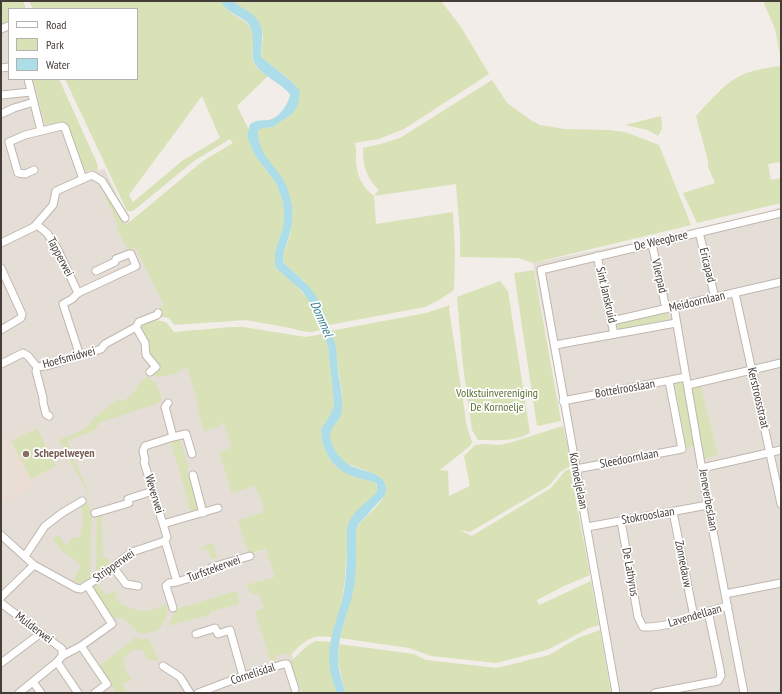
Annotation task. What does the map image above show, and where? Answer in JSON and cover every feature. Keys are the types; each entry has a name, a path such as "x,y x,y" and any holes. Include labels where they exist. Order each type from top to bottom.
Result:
{"street":[{"path":"1,29 8,26"},
{"path":"28,80 41,131"},
{"path":"1,95 31,92"},
{"path":"1,114 34,102"},
{"path":"34,170 25,174 18,174 9,142 25,135 62,126 66,128 83,179"},
{"path":"2,241 37,225 53,205 56,191 92,175 102,180 125,218"},
{"name":"De Weegbree","path":"541,270 781,213"},
{"name":"Tapperwei","path":"37,225 47,233 57,248 78,293"},
{"name":"Ericapad","path":"699,232 715,298"},
{"name":"Vlierpad","path":"652,244 670,308"},
{"path":"80,356 63,304 72,299 78,293 136,266 131,254 129,254 116,259 115,262 96,272"},
{"name":"Sint Janskruid","path":"597,256 614,334"},
{"path":"1,268 22,314 21,318 1,330"},
{"name":"Kornoeljelaan","path":"541,270 555,345 563,401 616,693"},
{"name":"Meidoornlaan","path":"612,321 781,282"},
{"name":"Kerstroosstraat","path":"735,293 781,504"},
{"name":"Jeneverbeslaan","path":"670,308 676,323 708,505 744,693"},
{"name":"Hoefsmidwei","path":"1,364 23,352 37,367 50,366 101,349 105,344 136,326 139,322 157,315 158,312"},
{"name":"Meidoornlaan","path":"555,345 676,323"},
{"path":"136,326 145,343 146,355 156,367 150,372"},
{"name":"Bottelrooslaan","path":"563,401 668,382 687,381 751,370 781,363"},
{"path":"37,367 36,371 43,398 42,402 46,414 49,416"},
{"name":"Sleedoornlaan","path":"576,469 682,449 668,382"},
{"path":"168,403 165,407 173,437 186,434 192,454"},
{"name":"Weverwei","path":"173,437 145,446 143,450 144,462 167,537 165,541 177,582"},
{"path":"702,468 781,450"},
{"path":"193,475 203,513"},
{"path":"95,513 129,503 128,499 153,491"},
{"path":"25,556 45,526 82,502"},
{"name":"Stokrooslaan","path":"587,527 708,505"},
{"path":"163,524 218,508"},
{"name":"Zonnedauw","path":"673,512 694,616"},
{"name":"De Lathyrus","path":"621,521 640,624"},
{"path":"1,535 34,565 76,588 81,589 86,585 112,624 81,646 62,656 57,662 19,693"},
{"name":"Stripperwei","path":"86,585 132,552 165,541"},
{"name":"Turfstekerwei","path":"177,582 206,573 212,567 250,556"},
{"path":"1,597 34,565"},
{"path":"113,567 126,584 138,586"},
{"path":"173,608 166,586 169,583 177,582"},
{"path":"725,594 781,583"},
{"name":"Mulderwei","path":"1,603 62,649 62,656"},
{"name":"Lavendellaan","path":"640,624 643,627 649,627 686,620 708,611 728,606"},
{"path":"655,693 718,681 721,676 708,611"},
{"path":"196,634 215,628 218,634 230,630 243,676"},
{"path":"1,663 41,633"},
{"path":"81,646 107,684 95,693"},
{"path":"57,662 78,693"},
{"name":"Cornelisdal","path":"198,693 243,676 286,664 295,689"},
{"path":"163,666 180,677 190,693"},
{"path":"33,682 41,693"}],"shaded area":[{"path":"1,14 8,18 8,80 57,80 89,171 105,169 171,313 144,326 190,363 226,419 257,484 268,516 243,526 249,555 275,546 290,648 304,693 1,693"},
{"path":"781,207 781,693 619,693 533,263 752,219"},
{"name":"Schepelweyen","path":"37,426 58,466 32,480 35,487 1,504 1,431 6,441"}],"green space":[{"path":"1,1 23,1 26,8 8,8 8,26 1,26"},
{"path":"29,1 220,1 228,10 247,24 253,35 252,55 254,63 268,76 237,106 249,130 247,135 256,157 276,183 283,202 283,227 275,252 275,264 276,268 294,283 308,299 321,330 311,332 301,331 246,320 174,325 169,318 159,316 156,311 164,305 135,247 128,250 116,228 119,226 105,198 110,195 126,225 203,161 233,143 230,139 194,161 133,211 127,211 65,80 138,80 138,8 32,8","holes":["202,96 220,138 182,161 133,202 129,195"]},
{"path":"233,1 441,1 461,27 489,74 404,129 379,139 354,143 356,149 356,165 360,180 366,189 374,196 376,224 453,212 455,254 454,290 425,307 329,325 304,281 284,263 283,256 290,235 293,212 262,152 258,139 258,130 273,127 292,114 291,81 261,57 263,37 251,13 239,7"},
{"path":"763,1 781,1 781,60 775,29"},
{"path":"781,66 781,162 768,164 771,180 781,178 781,203 697,223 683,193 715,183 708,167 708,161 696,116 721,89 738,77 753,71"},
{"path":"33,80 59,80 96,161 98,166 97,171 83,170 81,161 65,122 45,124"},
{"path":"492,80 507,103 540,125 565,129 625,132 659,145 691,225 533,263 518,258 460,257 460,233 456,184 374,196 379,190 371,181 366,171 363,148 400,138"},
{"path":"661,116 662,129 658,136 648,130 625,125"},
{"path":"534,270 561,421 537,426 514,273"},
{"name":"Volkstuinvereniging De Kornoelje","path":"500,281 508,291 530,433 511,439 478,440 472,430 463,366 457,297"},
{"path":"450,305 449,309 467,427 472,442 470,446 440,470 448,471 449,496 470,486 464,456 475,445 500,445 563,426 572,465 560,472 550,485 470,532 460,530 472,536 551,488 565,471 570,469 590,575 537,600 539,605 591,581 599,625 589,628 547,650 496,663 431,656 409,648 340,638 354,588 356,530 363,520 378,505 385,494 386,489 385,483 377,475 350,465 340,458 336,454 331,443 330,434 340,417 342,398 336,349 330,331 426,313"},
{"path":"668,312 669,319 617,330 617,324"},
{"path":"155,320 166,322 174,332 243,327 306,337 323,334 328,346 334,403 331,414 321,429 324,446 328,456 335,465 356,476 374,482 377,486 377,491 354,517 347,550 345,582 342,599 332,637 324,636 312,638 303,643 288,657 286,653 275,656 276,660 271,661 255,611 264,608 259,594 253,594 246,585 275,577 266,549 249,554 238,520 264,512 262,502 255,486 231,493 219,452 232,447 224,423 220,424 220,426 204,431 197,407 199,405 187,367 166,376 161,377 153,375 146,343 140,325"},
{"path":"149,375 152,381 156,383 162,399 158,403 99,423 95,430 67,441 92,501 59,440 86,427 91,421 119,398 122,402 136,391 137,386"},
{"path":"680,382 685,386 695,446 684,448 683,440 685,438 676,391 673,387 675,384"},
{"path":"700,384 718,455 703,459 691,387"},
{"path":"37,428 56,466 31,479 11,441"},
{"path":"180,439 189,469 187,470 199,510 191,512 171,442"},
{"path":"84,496 92,512 90,578 79,584 73,581 81,565 60,549 52,538 59,536 66,546 73,537 79,538 83,519 78,500"},
{"path":"102,509 103,558 108,558 110,563 96,574 97,512"},
{"path":"213,543 217,558 211,559 208,548 202,550 202,547"},
{"path":"94,580 106,595 117,590 114,598 118,599 119,603 135,609 148,611 167,604 166,617 161,627 155,631 140,634 122,617 115,619 88,587"},
{"path":"236,591 239,600 238,604 210,612 210,615 167,626 177,609"},
{"path":"600,630 611,693 345,693 338,661 339,644 414,654 426,660 497,668 549,655 578,638"},
{"path":"136,637 141,639 149,638 158,661 147,659 143,650 132,650 125,658 124,665 126,672 132,680 123,683 126,693 116,693 110,682 98,667"},
{"path":"316,641 331,642 330,661 337,693 302,693 298,682 296,682 290,662 308,645"}],"water":[{"name":"Dommel","path":"220,1 233,1 256,18 262,34 261,57 291,81 300,91 298,105 292,114 273,127 258,130 258,137 263,151 283,179 291,199 292,224 283,260 284,263 313,291 322,307 336,347 342,396 342,411 331,431 330,435 333,446 338,455 345,462 351,466 376,474 384,482 386,488 385,495 358,525 356,530 356,566 354,588 341,633 338,651 339,668 345,693 337,693 330,671 329,649 344,591 347,530 348,524 354,514 376,493 377,484 347,474 341,470 331,461 323,443 321,429 331,414 334,403 328,346 310,303 302,291 276,268 275,252 283,227 283,202 276,183 256,157 247,135 250,124 257,121 272,119 278,115 286,105 290,94 258,68 253,57 253,36 249,25 243,19 228,10"}],"place":[{"name":"Schepelweyen","path":"26,454"}]}
